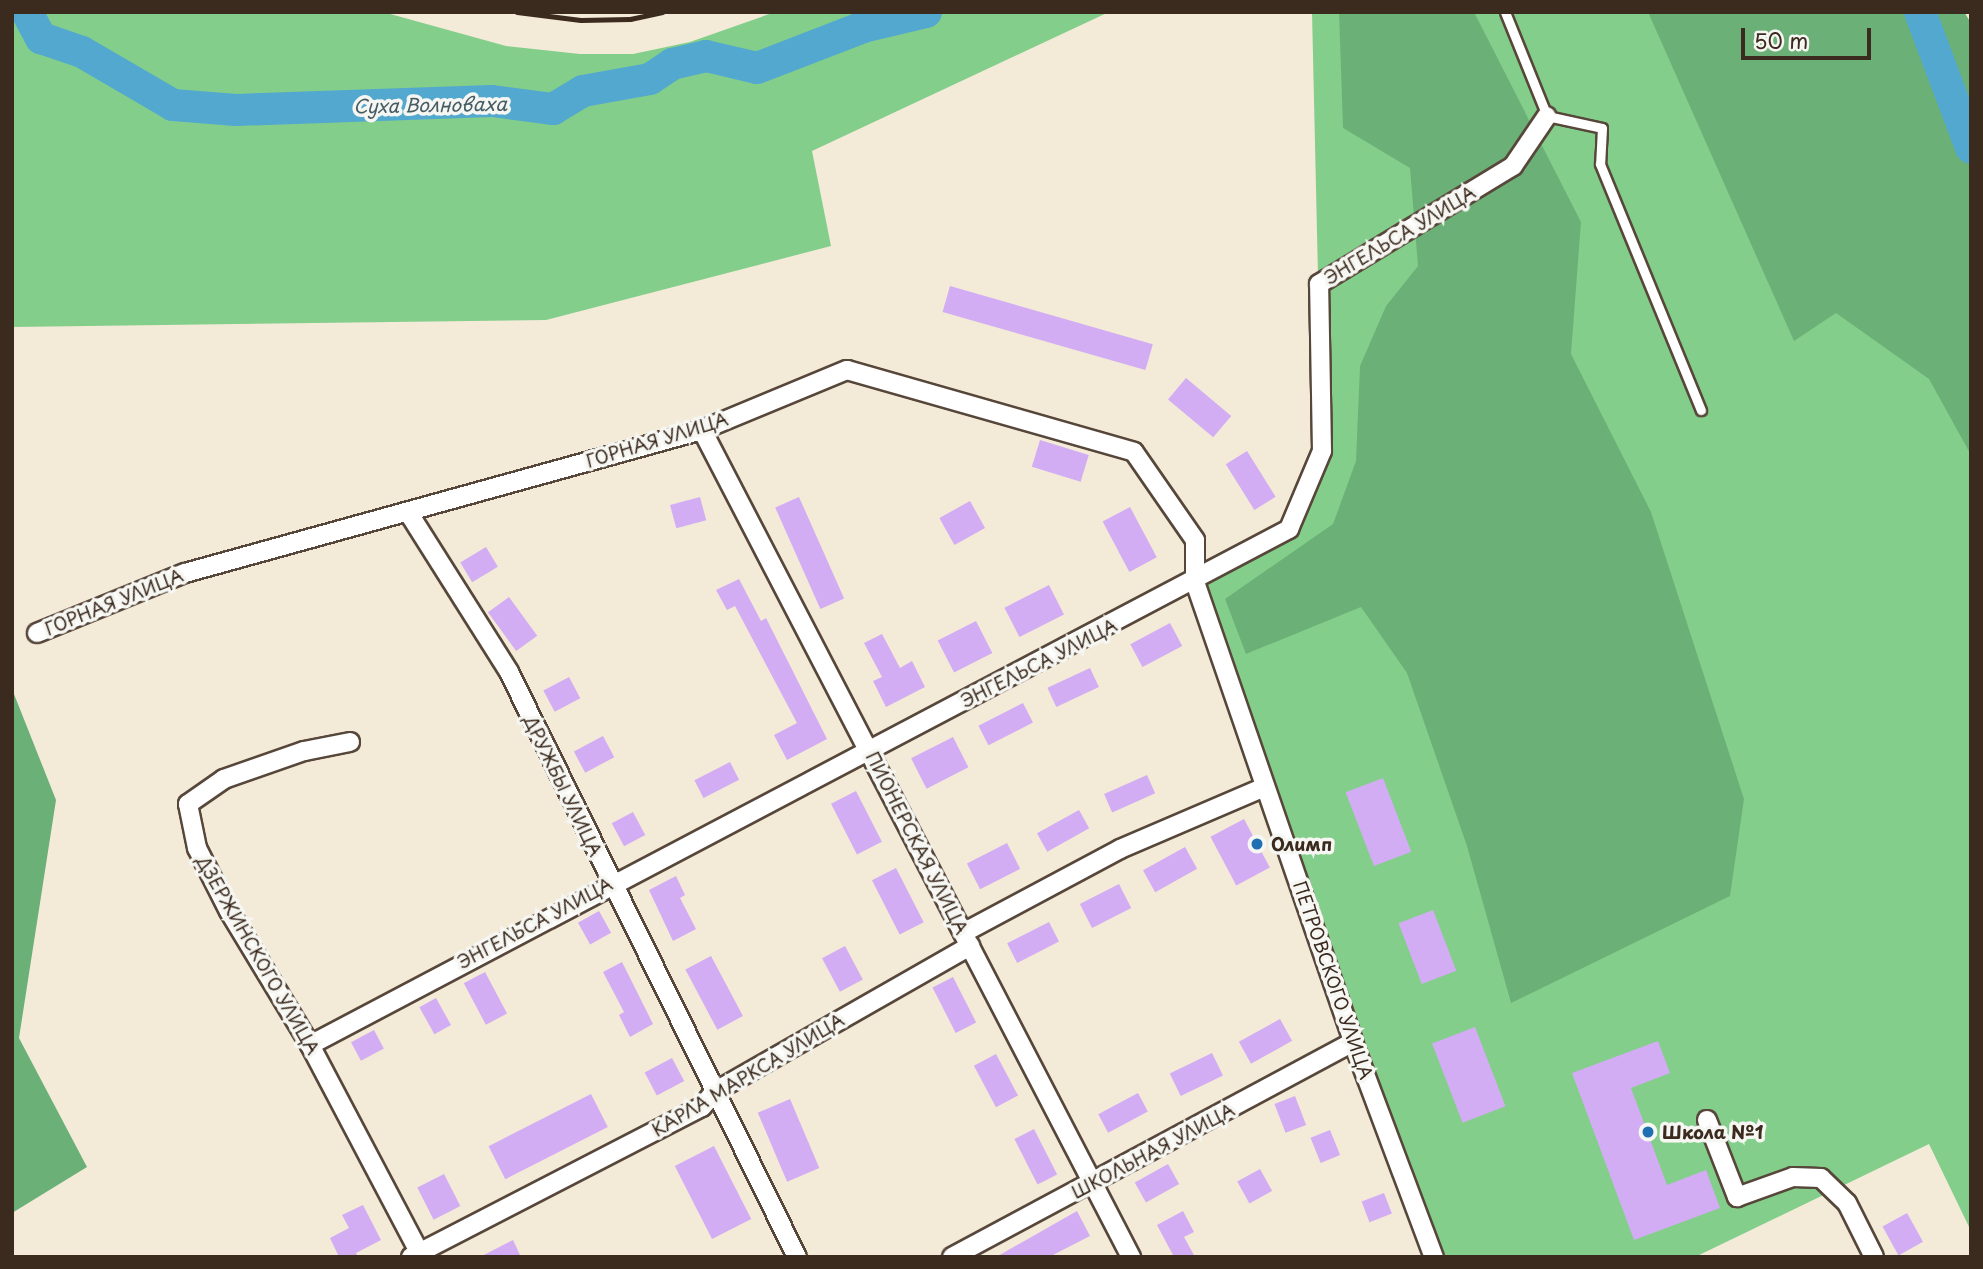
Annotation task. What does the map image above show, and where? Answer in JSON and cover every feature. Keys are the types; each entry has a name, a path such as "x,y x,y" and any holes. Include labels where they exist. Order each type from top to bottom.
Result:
{"street":[{"name":"ЭНГЕЛЬСА УЛИЦА","path":"310,1045 609,883 1195,582 1289,529 1322,451 1319,284 1513,166 1547,116"},
{"name":"ГОРНАЯ УЛИЦА","path":"37,633 185,573 702,430 847,370 1134,452 1195,540 1195,582"},
{"name":"ПИОНЕРСКАЯ УЛИЦА","path":"702,430 1131,1257"},
{"name":"ДРУЖБЫ УЛИЦА","path":"408,512 509,672 609,883 797,1257"},
{"name":"ПЕТРОВСКОГО УЛИЦА","path":"1195,582 1353,1042 1434,1257"},
{"name":"ДЗЕРЖИНСКОГО УЛИЦА","path":"350,742 304,751 224,779 188,804 197,848 223,901 310,1045 418,1255"},
{"name":"КАРЛА МАРКСА УЛИЦА","path":"418,1255 702,1107 714,1092 1119,849 1265,788"},
{"name":"ШКОЛЬНАЯ УЛИЦА","path":"952,1257 1093,1184 1353,1042"},
{"path":"1707,1120 1737,1197 1793,1177 1821,1178 1847,1203 1874,1257"}],"lane":[{"path":"1505,12 1547,116 1602,128 1600,164 1701,410"}],"green space":[{"path":"12,12 383,12 506,46 580,54 633,54 690,42 775,12 1109,12 812,151 831,246 546,320 12,327"},
{"path":"1312,12 1964,12 1971,24 1971,1231 1929,1144 1695,1257 1434,1257 1195,582 1289,529 1322,451"},
{"path":"1339,12 1474,12 1581,222 1571,354 1651,512 1744,799 1730,896 1511,1003 1467,846 1407,673 1361,607 1246,654 1225,599 1333,524 1356,461 1360,366 1386,306 1418,266 1410,168 1343,128"},
{"path":"1648,12 1964,12 1971,23 1971,455 1929,379 1836,313 1794,341"},
{"path":"12,689 56,800 19,1038 87,1167 12,1213"}],"building":[{"path":"950,286 1153,344 1145,370 943,312"},
{"path":"1186,378 1231,416 1213,437 1168,399"},
{"path":"1040,440 1089,455 1081,482 1032,467"},
{"path":"1247,451 1276,497 1254,510 1226,464"},
{"path":"700,497 706,520 676,528 670,505"},
{"path":"799,497 844,598 820,609 775,508"},
{"path":"970,501 985,528 954,545 939,518"},
{"path":"1130,507 1157,557 1129,572 1103,522"},
{"path":"486,547 498,567 472,582 460,562"},
{"path":"739,579 761,621 766,618 827,739 787,760 774,735 797,723 735,606 727,610 716,590"},
{"path":"1049,585 1064,614 1019,637 1004,608"},
{"path":"509,597 537,636 516,651 488,612"},
{"path":"976,621 992,653 954,673 938,641"},
{"path":"1170,623 1182,646 1142,667 1130,644"},
{"path":"882,634 900,668 912,661 925,687 886,707 873,681 882,677 864,643"},
{"path":"1090,668 1099,687 1056,707 1047,688"},
{"path":"569,677 580,698 555,712 543,691"},
{"path":"1023,703 1033,723 988,745 978,726"},
{"path":"603,736 614,757 585,773 574,751"},
{"path":"953,737 968,767 927,789 911,758"},
{"path":"730,762 739,780 703,798 694,780"},
{"path":"1147,775 1155,793 1112,812 1104,794"},
{"path":"1383,778 1411,852 1374,866 1346,792"},
{"path":"856,791 882,842 857,854 831,804"},
{"path":"1079,810 1089,828 1047,852 1037,833"},
{"path":"633,812 645,835 624,846 612,823"},
{"path":"1244,819 1270,868 1236,885 1210,837"},
{"path":"1007,843 1020,869 980,889 967,863"},
{"path":"1185,847 1197,869 1155,892 1143,870"},
{"path":"896,868 924,922 900,935 872,880"},
{"path":"676,876 685,895 680,898 696,929 673,941 649,890"},
{"path":"1119,884 1131,908 1092,928 1080,904"},
{"path":"1433,910 1456,971 1422,984 1398,923"},
{"path":"599,911 611,933 590,945 578,923"},
{"path":"1049,922 1059,942 1017,963 1007,943"},
{"path":"845,946 863,980 840,992 822,958"},
{"path":"711,956 743,1016 717,1030 685,970"},
{"path":"622,962 653,1024 630,1037 619,1015 624,1012 603,972"},
{"path":"485,972 507,1013 486,1025 464,983"},
{"path":"953,977 976,1022 956,1033 933,987"},
{"path":"436,998 451,1025 434,1034 419,1007"},
{"path":"1280,1019 1292,1041 1251,1064 1239,1042"},
{"path":"1475,1027 1505,1106 1463,1123 1432,1043"},
{"path":"374,1030 384,1049 361,1061 351,1042"},
{"path":"1658,1041 1670,1073 1631,1088 1667,1185 1706,1170 1720,1208 1634,1240 1572,1073"},
{"path":"1212,1053 1223,1075 1181,1096 1170,1074"},
{"path":"996,1054 1018,1095 996,1107 974,1066"},
{"path":"672,1058 684,1081 657,1096 645,1073"},
{"path":"1138,1093 1148,1112 1108,1133 1098,1114"},
{"path":"591,1094 608,1127 505,1179 489,1146"},
{"path":"1295,1096 1306,1125 1286,1133 1274,1104"},
{"path":"790,1099 819,1168 787,1182 758,1113"},
{"path":"1034,1129 1057,1174 1038,1184 1014,1139"},
{"path":"1330,1130 1340,1155 1321,1163 1311,1138"},
{"path":"714,1146 751,1219 712,1239 675,1166"},
{"path":"1168,1164 1179,1184 1146,1203 1135,1182"},
{"path":"1260,1169 1272,1191 1249,1203 1237,1182"},
{"path":"444,1174 460,1206 434,1220 417,1188"},
{"path":"1384,1193 1392,1214 1369,1222 1362,1202"},
{"path":"363,1205 381,1240 356,1253 358,1257 339,1257 330,1238 349,1228 342,1215"},
{"path":"1077,1211 1090,1236 1049,1257 996,1257"},
{"path":"1183,1211 1194,1232 1184,1237 1195,1257 1174,1257 1157,1225"},
{"path":"1907,1213 1923,1242 1899,1255 1883,1227"},
{"path":"513,1240 521,1257 480,1257"}],"waterway":[{"name":"Суха Волноваха","path":"27,12 41,38 82,52 173,105 236,110 492,101 553,109 583,91 650,79 672,64 706,56 757,68 863,27 926,12"},
{"name":"Суха Волноваха","path":"1920,12 1971,148"}],"railway":[{"path":"517,12 581,20 630,19 662,12"}],"place":[{"name":"Олимп","path":"1257,844"},
{"name":"Школа №1","path":"1648,1132"}]}
